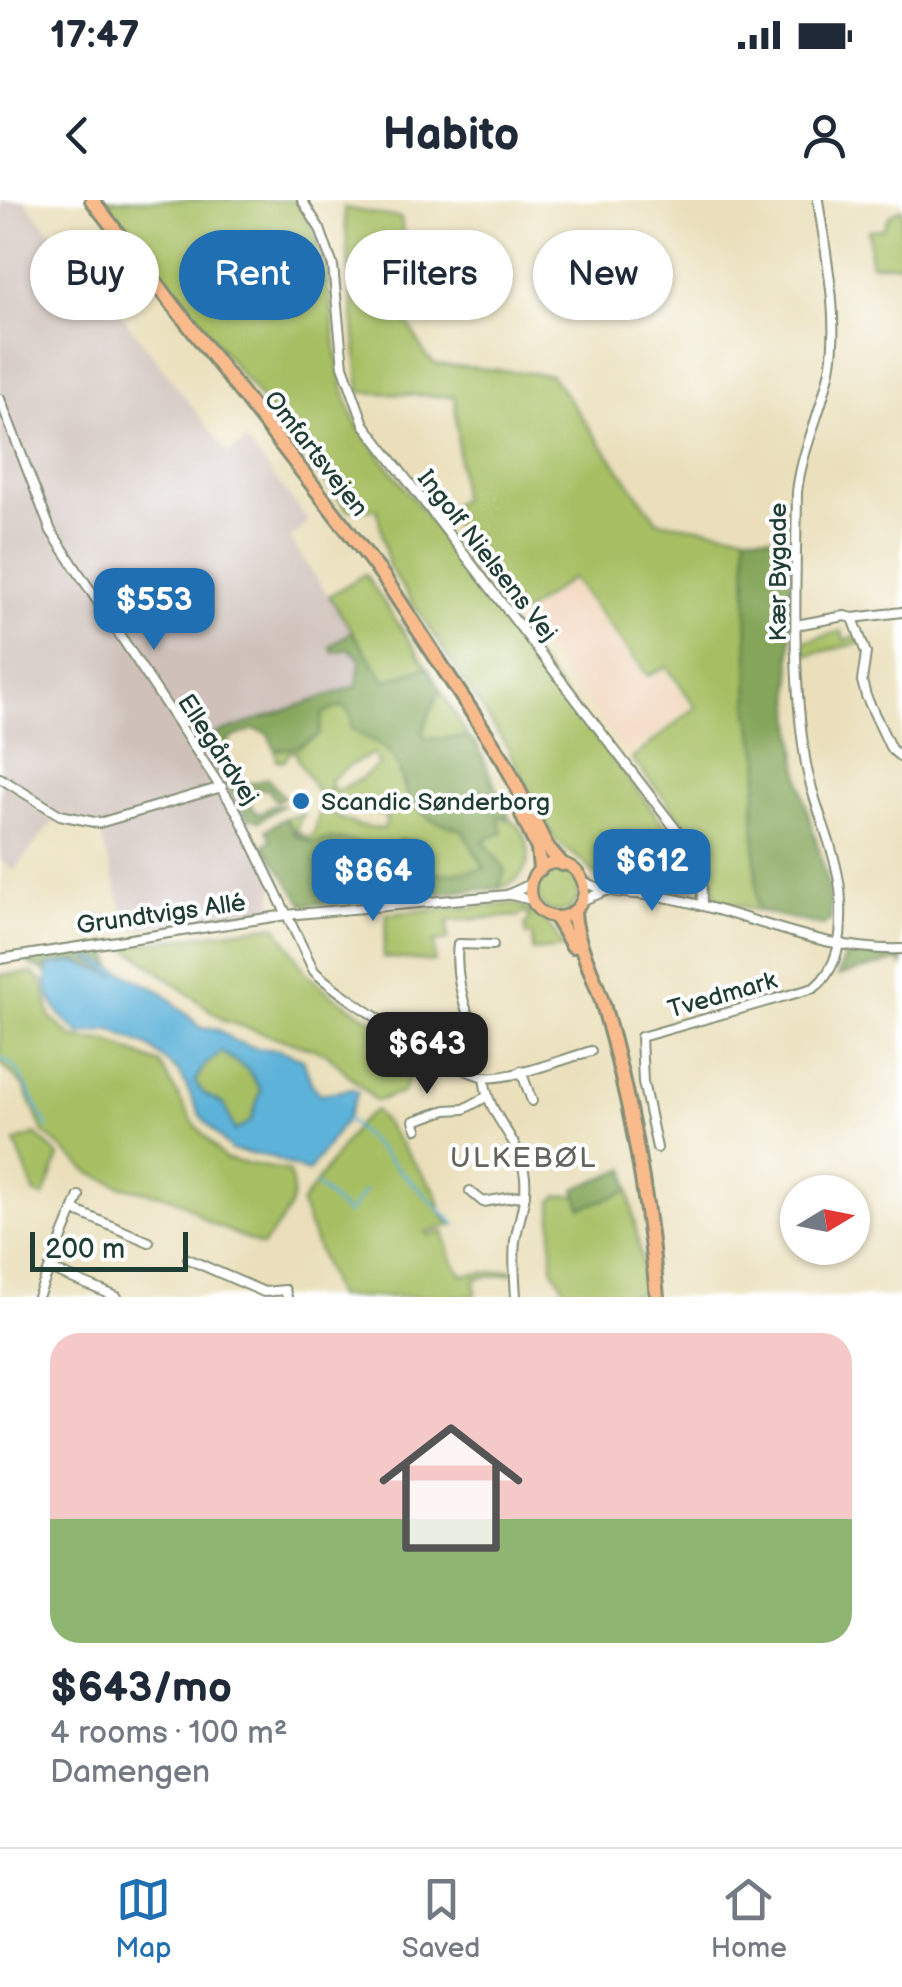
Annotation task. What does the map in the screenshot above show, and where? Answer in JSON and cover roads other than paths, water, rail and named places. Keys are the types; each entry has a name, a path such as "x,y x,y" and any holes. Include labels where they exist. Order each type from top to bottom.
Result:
{"highway":[{"name":"Omfartsvejen","path":"92,200 383,576 504,761 547,846 562,864"},
{"name":"Omfartsvejen","path":"491,744 538,849 540,869"},
{"path":"574,912 577,934 604,1009 635,1136 657,1297"},
{"path":"556,918 569,935 597,1012 608,1031"}],"main road":[{"path":"562,864 573,868 583,881 583,900 574,912 556,918 544,914 532,900 531,884 540,869 562,864"}],"street":[{"name":"Ingolf Nielsens Vej","path":"302,200 320,229 334,266 343,366 364,424 688,845 701,871 702,906"},
{"name":"Kær Bygade","path":"818,200 830,275 832,358 800,466 796,625 805,762 839,879 839,944"},
{"name":"Ellegårdvej","path":"0,399 52,531 250,834 304,955 324,981 434,1052 484,1077"},
{"path":"796,625 902,612"},
{"path":"852,618 866,654 862,681 866,696 891,749 902,758"},
{"path":"0,778 60,815 99,823 222,787"},
{"path":"583,881 606,891 673,898 839,944 902,949"},
{"name":"Grundtvigs Allé","path":"0,958 286,915 507,894 531,884"},
{"path":"583,900 606,891"},
{"name":"Grundtvigs Allé","path":"507,894 532,900"},
{"path":"434,1052 469,1018 458,969 458,944 493,945"},
{"name":"Tvedmark","path":"657,1148 644,1082 641,1037 814,988 828,978 839,944"},
{"path":"516,1297 515,1244 525,1180 520,1157 486,1097 484,1077 590,1051"},
{"path":"520,1071 532,1101"},
{"path":"417,1129 414,1121 446,1110 464,1109 486,1097"},
{"path":"470,1191 483,1202 524,1195"},
{"path":"38,1297 79,1196"},
{"path":"74,1210 149,1242"},
{"path":"188,1260 263,1291 284,1290 287,1297"},
{"path":"50,1269 118,1297"}],"water":[{"path":"86,957 162,992 201,1028 219,1030 234,1041 255,1048 280,1050 303,1059 311,1083 320,1094 352,1089 358,1092 347,1118 308,1172 272,1157 231,1150 200,1115 180,1073 150,1047 111,1030 80,1034 59,1013 50,996 47,977 49,966 77,962 117,976","holes":["221,1052 247,1069 261,1090 251,1121 235,1131 224,1105 203,1093 195,1082 204,1066"]}],"waterway":[{"path":"0,1057 17,1069 48,1128"},
{"path":"347,1119 456,1225"},
{"path":"315,1184 347,1214 365,1191"}],"place":[{"name":"Scandic Sønderborg","path":"301,801"}],"district":[{"name":"ULKEBØL","path":"524,1157"}]}
